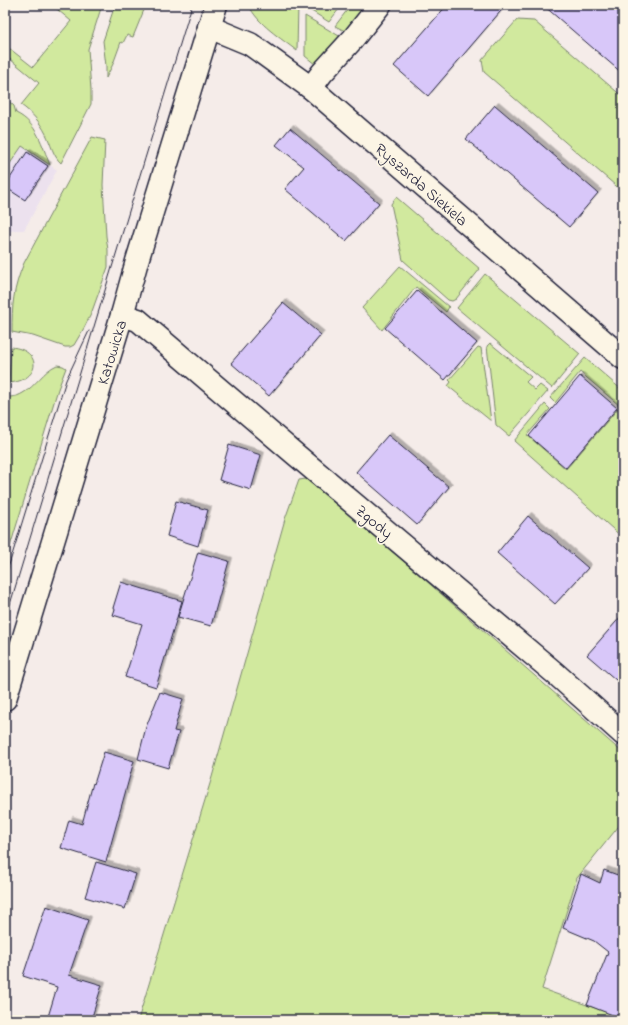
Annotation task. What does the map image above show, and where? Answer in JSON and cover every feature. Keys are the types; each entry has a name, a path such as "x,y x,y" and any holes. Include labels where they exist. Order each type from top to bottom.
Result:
{"street":[{"name":"Katowicka","path":"5,699 216,5"},
{"path":"311,88 380,5"},
{"name":"Ryszarda Siekiela","path":"209,26 250,44 311,88 623,358"},
{"name":"Zgody","path":"122,315 138,320 147,327 301,460 556,674 623,734"}],"shaded area":[{"path":"22,146 57,170 24,230 6,232 5,234 5,171"}],"green space":[{"path":"52,5 102,5 88,49 91,104 61,163 54,153 41,126 21,105 39,83 5,55 5,45 33,67 71,21"},
{"path":"115,5 146,5 133,37 127,35 123,43 121,42 106,78 103,41"},
{"path":"249,5 298,5 297,51 263,24 252,12"},
{"path":"305,5 342,5 329,22 305,7"},
{"path":"351,5 376,5 351,34 335,26"},
{"path":"305,16 346,40 321,69 305,56"},
{"path":"517,20 534,21 623,97 623,192 484,72 482,60"},
{"path":"5,98 14,106 16,113 23,117 34,129 38,135 50,165 22,146 5,171"},
{"path":"92,137 105,140 103,185 108,267 91,314 84,328 74,345 65,347 33,336 12,332 14,297 17,281 24,263"},
{"path":"396,197 480,269 456,299 452,301 448,300 403,260 391,204"},
{"path":"400,266 449,307 446,312 416,287 382,330 362,308"},
{"path":"485,274 580,354 552,388 457,308"},
{"path":"490,343 531,377 526,382 535,390 540,385 548,391 509,436 496,425 487,346"},
{"path":"11,347 21,349 28,353 33,359 34,365 28,377 20,381 9,383"},
{"path":"478,347 481,348 491,421 448,386 451,382 449,380"},
{"path":"585,358 623,391 623,538 514,441 545,404 550,409 527,435 566,469 620,406 580,372 555,403 550,398"},
{"path":"57,365 66,368 58,389 5,563 5,398 20,395 28,390 48,371"},
{"path":"306,479 415,571 623,753 623,821 577,878 542,989 623,1018 623,1020 138,1020 212,777 285,519 299,480"}],"building":[{"path":"447,5 506,5 428,96 394,66"},
{"path":"543,5 611,5 623,15 623,74"},
{"path":"495,105 598,193 569,227 466,139"},
{"path":"290,128 379,203 346,241 285,189 304,167 276,145"},
{"path":"27,152 48,166 25,200 5,186"},
{"path":"417,291 477,343 445,380 385,328"},
{"path":"283,303 321,335 269,396 231,363"},
{"path":"580,376 617,408 566,468 529,436"},
{"path":"388,435 449,487 417,525 356,472"},
{"path":"229,445 261,455 251,490 219,480"},
{"path":"176,501 208,510 198,546 167,536"},
{"path":"528,516 588,568 555,604 497,553"},
{"path":"198,552 229,561 211,626 178,617"},
{"path":"121,582 182,601 156,687 125,677 142,624 113,615 115,609 113,608"},
{"path":"623,614 623,686 587,655"},
{"path":"160,692 183,699 174,731 179,732 168,768 138,759 146,727"},
{"path":"104,752 134,761 106,862 61,848 69,820 82,824 93,783 94,784"},
{"path":"96,862 136,874 125,909 85,897"},
{"path":"604,870 623,877 623,1019 587,1005 608,952 594,941 563,928 581,874 600,883"},
{"path":"46,906 88,920 69,975 102,985 91,1020 47,1020 57,987 23,976"}],"tram line":[{"path":"5,621 192,5"},
{"path":"5,578 66,380 89,331"}]}
